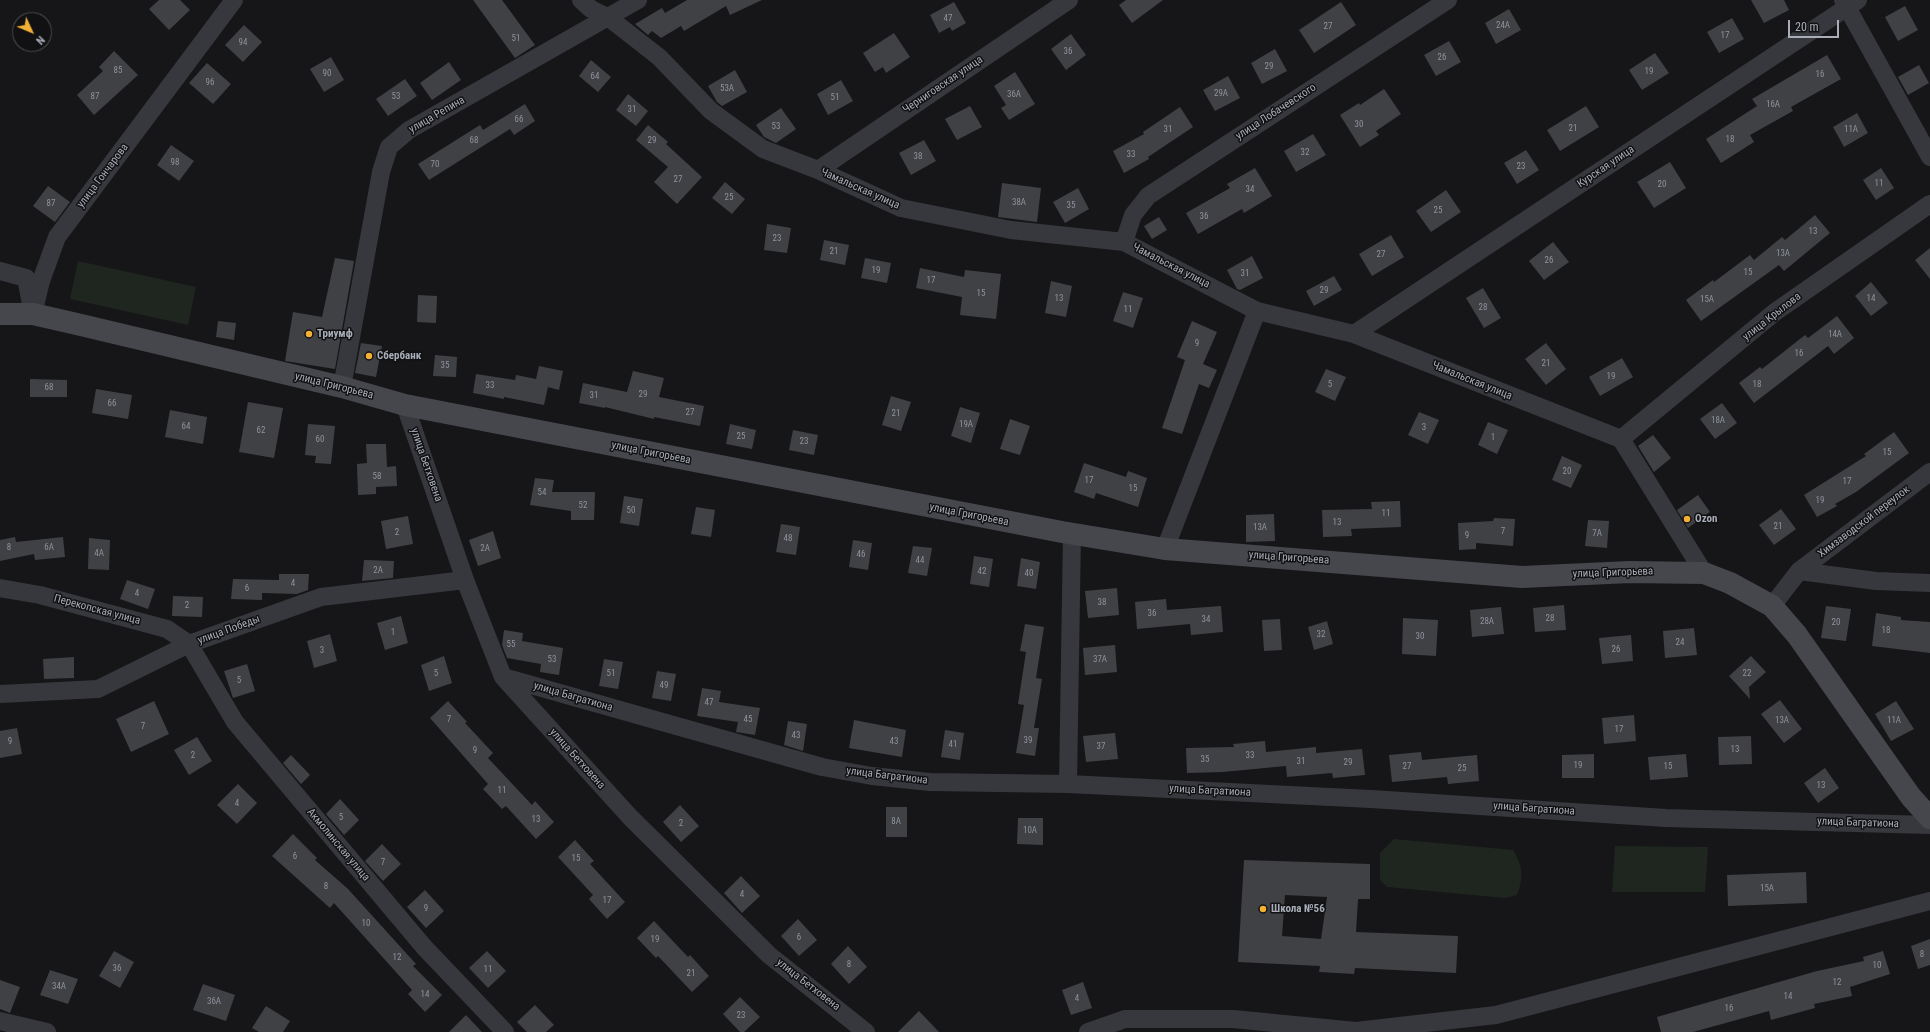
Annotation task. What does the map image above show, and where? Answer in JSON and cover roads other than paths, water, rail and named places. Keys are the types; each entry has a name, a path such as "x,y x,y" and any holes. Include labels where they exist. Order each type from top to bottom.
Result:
{"main road":[{"name":"улица Григорьева","path":"0,314 33,314 342,387 405,405 774,478 1165,549 1522,577 1630,572 1704,573 1730,583 1772,606"},
{"path":"1772,606 1797,635 1911,797 1930,818"}],"street":[{"name":"улица Гончарова","path":"33,314 41,281 57,237 234,0"},
{"name":"Чамальская улица","path":"581,0 591,9 609,18 659,57 711,111 763,149 818,170 901,208 1011,230 1124,242 1257,311 1354,334 1621,439"},
{"name":"улица Репина","path":"342,387 381,172 389,147 409,130 609,18 638,0"},
{"name":"Черниговская улица","path":"818,170 1069,0"},
{"name":"улица Лобачевского","path":"1124,242 1133,215 1148,196 1448,0"},
{"path":"1849,2 1930,157"},
{"name":"Курская улица","path":"1354,334 1849,2"},
{"name":"улица Крылова","path":"1621,439 1774,312 1930,204"},
{"path":"0,272 26,278 33,314"},
{"path":"1165,549 1257,311"},
{"name":"улица Бетховена","path":"405,405 465,580 504,678 630,817 769,955 866,1032"},
{"path":"1621,439 1704,573"},
{"name":"Химзаводской переулок","path":"1799,571 1930,472"},
{"path":"1068,784 1072,533"},
{"path":"1772,606 1799,571 1876,581 1930,583"},
{"name":"улица Победы","path":"0,694 98,690 189,644 321,597 465,580"},
{"name":"Перекопская улица","path":"0,588 40,595 168,629 189,644"},
{"name":"Акмолинская улица","path":"189,644 235,722 424,947 505,1032"},
{"name":"улица Багратиона","path":"504,678 822,766 872,776 930,782 1068,784 1371,799 1666,818 1930,825"},
{"path":"1088,1032 1125,1020 1233,1019 1357,1032 1496,1015 1930,901"},
{"path":"0,1021 47,1032"}],"place":[{"name":"Триумф","path":"309,334"},
{"name":"Сбербанк","path":"369,356"},
{"name":"Ozon","path":"1687,519"},
{"name":"Школа №56","path":"1263,909"}]}
